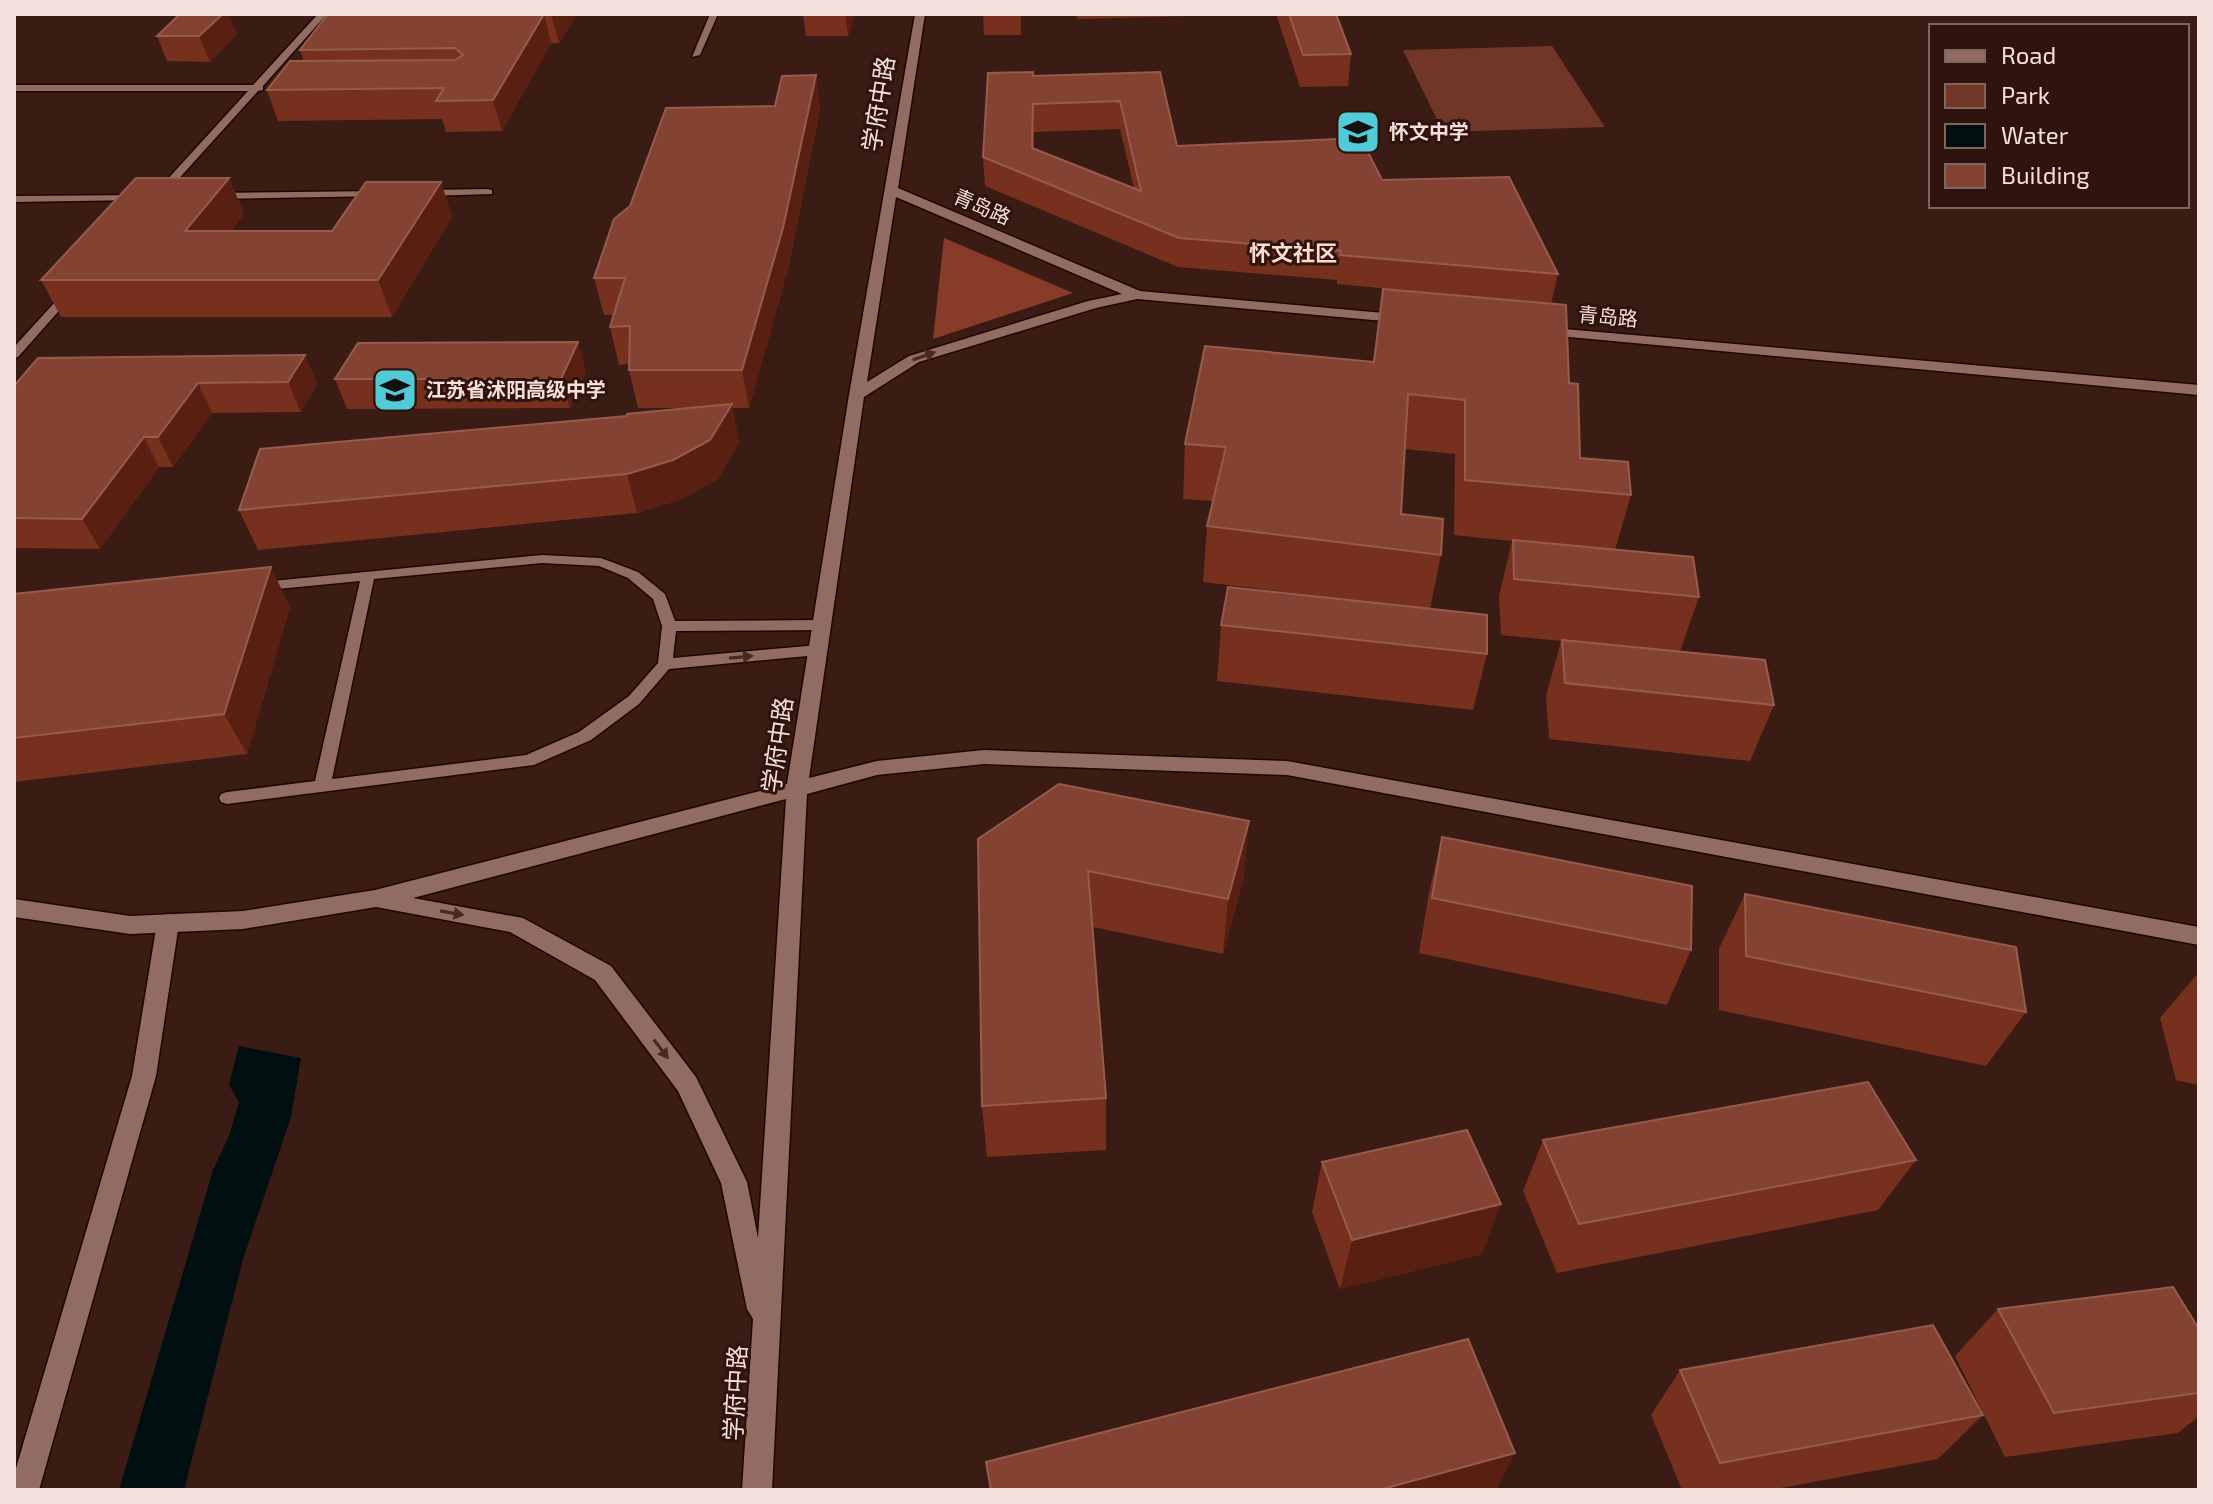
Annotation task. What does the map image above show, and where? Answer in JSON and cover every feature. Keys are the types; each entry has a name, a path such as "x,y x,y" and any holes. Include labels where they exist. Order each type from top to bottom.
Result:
{"street":[{"name":"学府中路","path":"757,1490 797,788 857,395 920,14"},
{"name":"青岛路","path":"891,190 1137,295 1422,321"},
{"path":"857,395 914,359 1093,304 1137,295"},
{"name":"青岛路","path":"1533,330 2199,390"},
{"path":"14,908 130,925 243,920 375,899 877,768 984,757 1287,768 2199,936"},
{"path":"375,899 515,924 603,973 687,1084 734,1182 765,1336"},
{"path":"24,1490 144,1076 168,923"}],"lane":[{"path":"147,208 323,14"},
{"path":"695,55 714,14"},
{"path":"14,88 272,88"},
{"path":"409,193 488,192"},
{"path":"204,196 394,194"},
{"path":"14,199 172,197"},
{"path":"14,354 77,285"},
{"path":"227,798 528,761 585,736 634,700 665,664 669,626 660,597 633,575 601,562 542,559 245,587"},
{"path":"322,787 368,576"},
{"path":"669,626 822,625"},
{"path":"665,664 818,650"}],"green space":[{"path":"1552,46 1605,127 1443,132 1403,50"}],"shaded area":[{"path":"944,238 1073,293 933,339"}],"water":[{"path":"239,1046 301,1058 291,1117 243,1259 184,1490 119,1490 213,1170 229,1136 239,1102 229,1085"}],"building":[{"path":"180,14 223,14 199,36 157,36"},
{"path":"328,14 544,14 493,100 436,101 444,88 267,90 290,61 455,60 463,55 455,48 300,50"},
{"path":"1289,14 1336,14 1351,54 1303,55"},
{"path":"1033,72 1033,76 1160,72 1177,146 1361,138 1382,180 1509,177 1558,274 1179,238 983,157 988,73","holes":["1120,101 1141,191 1032,148 1033,104"]},
{"path":"816,75 783,228 742,370 629,370 630,326 610,327 625,278 594,278 614,219 630,206 666,108 775,106 782,76"},
{"path":"136,178 229,178 185,231 332,231 366,182 441,182 378,280 41,280"},
{"path":"1383,289 1566,305 1569,383 1578,384 1580,458 1628,462 1631,495 1465,480 1465,400 1408,394 1401,514 1443,519 1441,555 1207,526 1226,447 1185,444 1205,346 1374,362"},
{"path":"578,342 561,379 335,379 358,343"},
{"path":"305,355 288,382 198,383 158,437 144,437 82,519 14,518 14,386 38,358"},
{"path":"732,404 710,440 673,460 627,474 239,510 260,449"},
{"path":"1513,540 1693,557 1699,597 1514,579"},
{"path":"271,567 224,714 14,738 14,594"},
{"path":"1228,587 1487,615 1487,654 1221,625"},
{"path":"1562,640 1765,660 1774,705 1565,683"},
{"path":"1059,784 1249,821 1228,899 1088,871 1106,1098 982,1106 978,839"},
{"path":"1442,837 1692,886 1691,950 1432,898"},
{"path":"1745,894 2016,947 2026,1012 1746,956"},
{"path":"1868,1082 1916,1160 1579,1224 1543,1140"},
{"path":"1467,1130 1501,1204 1352,1240 1322,1162"},
{"path":"2173,1287 2199,1329 2199,1393 2054,1413 1998,1309"},
{"path":"1933,1325 1983,1415 1720,1463 1680,1370"},
{"path":"1468,1339 1515,1453 1379,1490 991,1490 986,1462"}],"place":[{"name":"怀文中学","path":"1358,132"},
{"name":"江苏省沭阳高级中学","path":"395,390"}],"district":[{"name":"怀文社区","path":"1293,253"}]}
